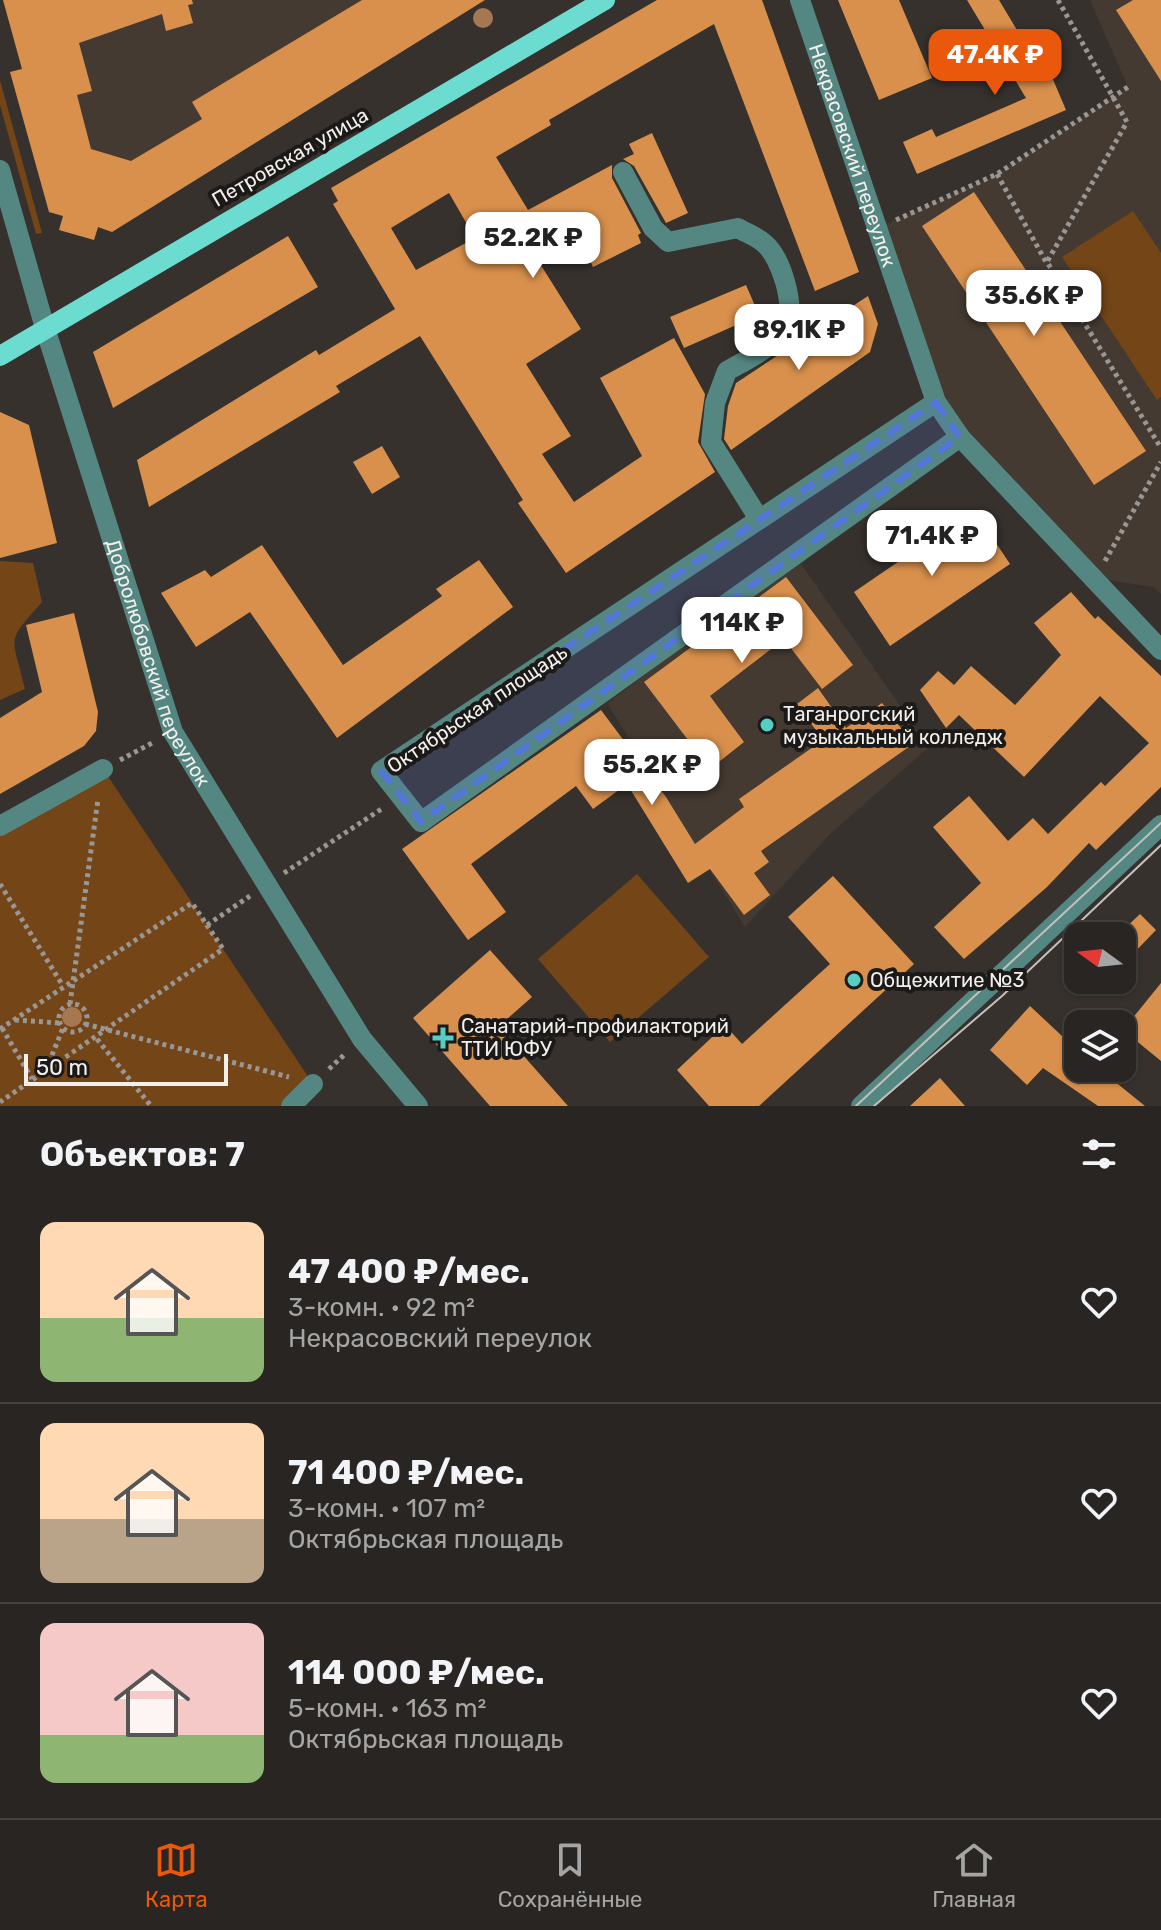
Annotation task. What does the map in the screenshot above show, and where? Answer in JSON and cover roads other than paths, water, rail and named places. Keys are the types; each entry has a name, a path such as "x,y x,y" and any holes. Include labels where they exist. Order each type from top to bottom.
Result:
{"main road":[{"name":"Петровская улица","path":"0,356 605,0"}],"street":[{"name":"Некрасовский переулок","path":"800,0 936,402 960,437 1161,650"},
{"name":"Добролюбовский переулок","path":"0,170 45,328 152,674 173,732 362,1039 418,1106"},
{"path":"623,172 653,228 668,242 738,228 766,244 784,279 791,303 786,325 761,352 727,371 715,403 711,442 759,519"},
{"name":"Октябрьская площадь","path":"936,402 381,771 421,822 960,437"},
{"path":"0,826 103,769"},
{"path":"867,1104 1161,825"},
{"path":"291,1106 313,1084"}],"tram line":[{"path":"856,1106 1161,823"},
{"path":"874,1106 1002,996 1161,845"}],"place":[{"name":"Таганрогский музыкальный колледж","path":"767,725"},
{"name":"Общежитие №3","path":"854,980"},
{"name":"Санатарий-профилакторий ТТИ ЮФУ","path":"443,1038"}]}
